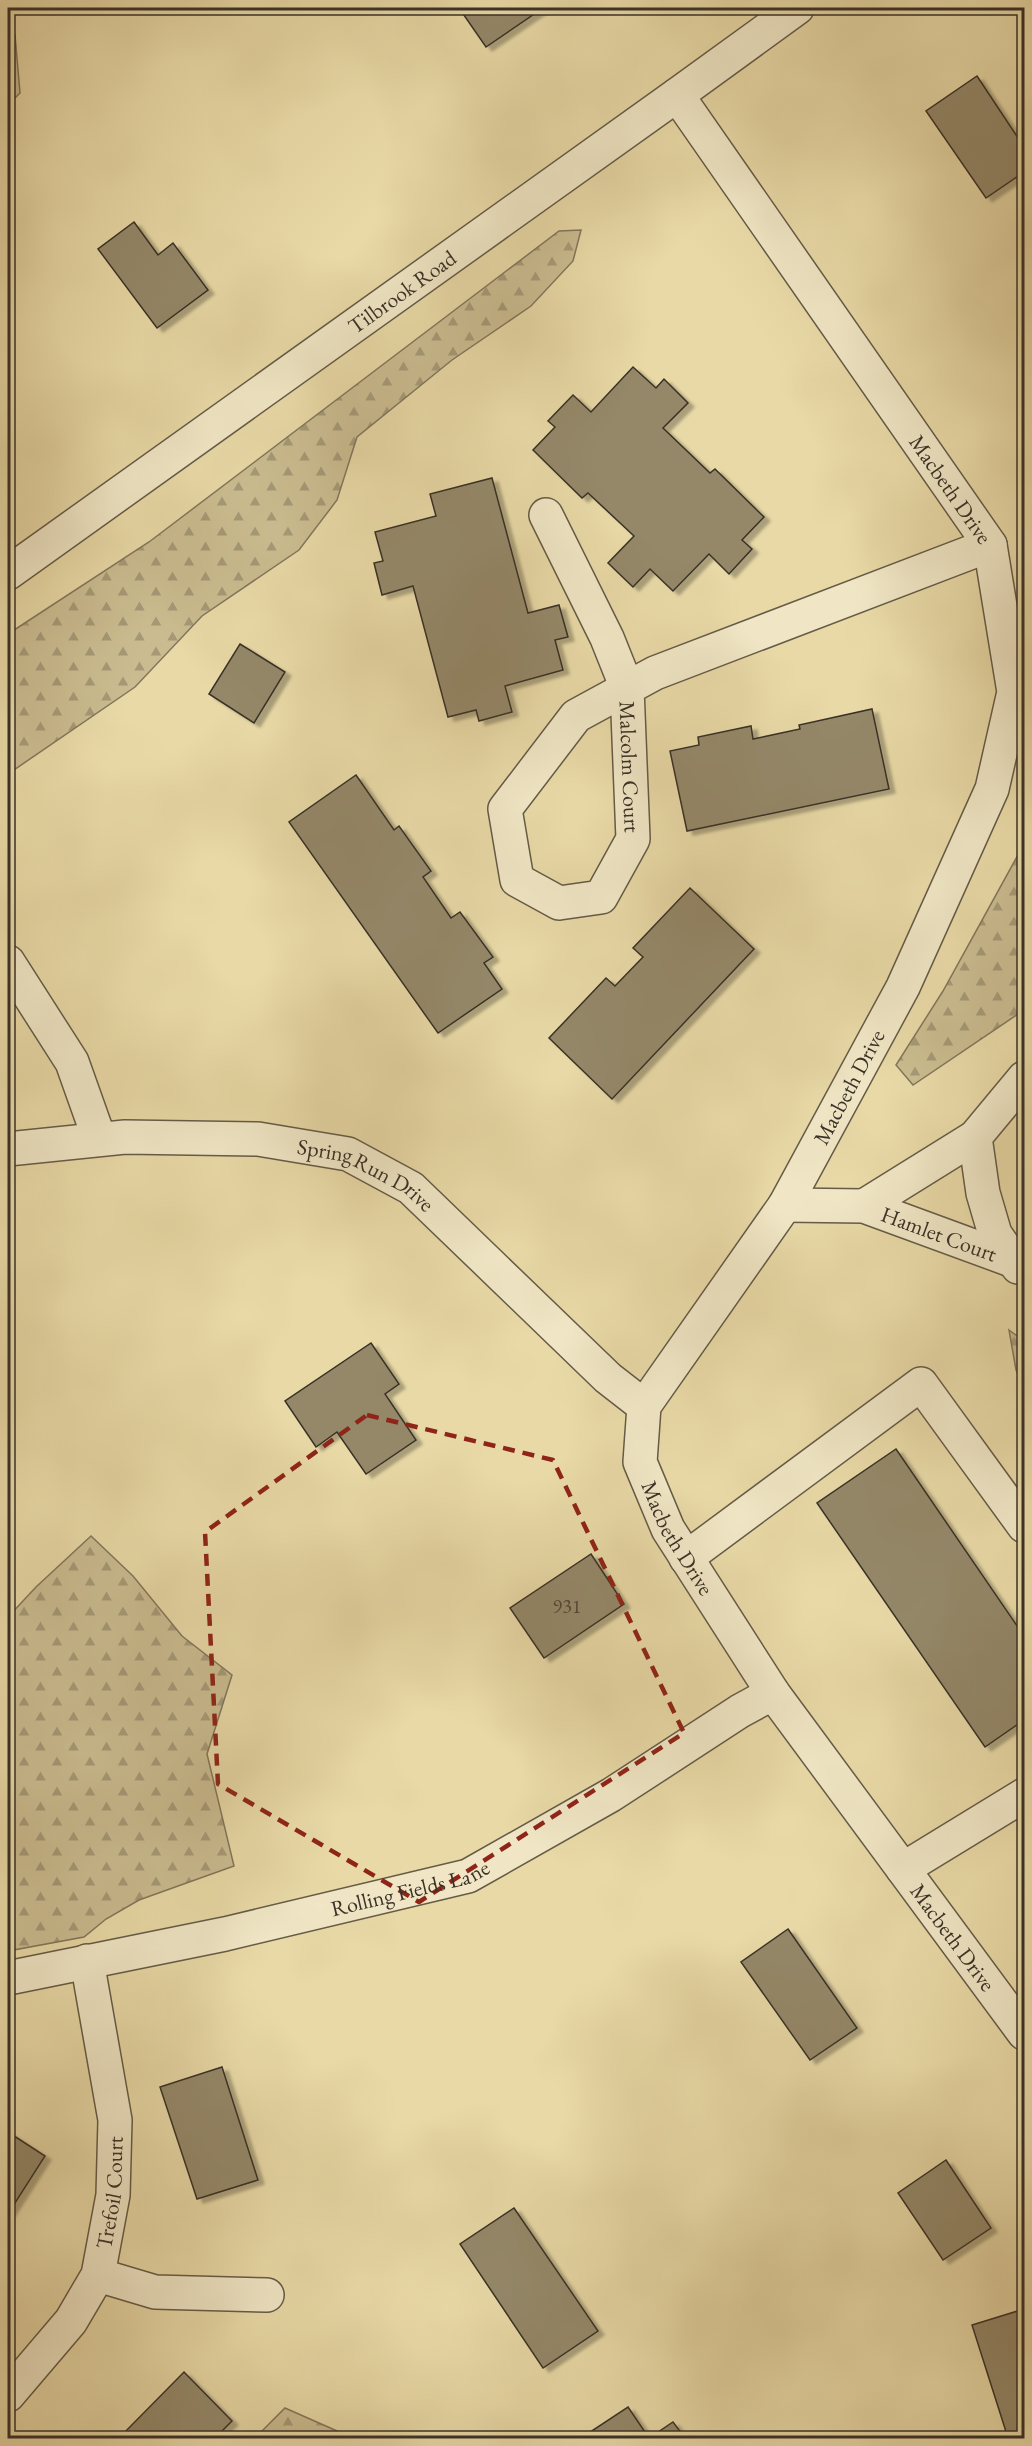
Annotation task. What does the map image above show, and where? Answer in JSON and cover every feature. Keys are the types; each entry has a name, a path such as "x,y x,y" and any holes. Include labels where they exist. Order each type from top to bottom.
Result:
{"street":[{"name":"Tilbrook Road","path":"8,573 797,8"},
{"name":"Macbeth Drive","path":"677,95 990,545 1014,692 992,789 903,987 786,1205 644,1406 640,1462 668,1529 773,1694 1024,2033"},
{"path":"546,515 606,638 627,688"},
{"name":"Malcolm Court","path":"627,688 633,839 601,897 559,903 517,880 505,809 576,716 627,688 655,673 990,545"},
{"path":"8,962 72,1062 99,1138"},
{"name":"Hamlet Court","path":"864,1206 975,1137 1024,1078"},
{"name":"Hamlet Court","path":"975,1137 983,1194 995,1234 1019,1268"},
{"name":"Spring Run Drive","path":"8,1149 99,1138 258,1139 348,1154 411,1188 608,1378 644,1406"},
{"name":"Hamlet Court","path":"786,1205 864,1206 1019,1268"},
{"path":"686,1558 921,1384 1024,1526"},
{"name":"Rolling Fields Lane","path":"8,1978 225,1934 468,1876 610,1795 740,1711 773,1694"},
{"path":"903,1869 1024,1795"},
{"name":"Trefoil Court","path":"8,2396 71,2321 98,2275 113,2195 115,2120 87,1961"},
{"path":"98,2275 155,2292 267,2295"}],"highlighted area":[{"path":"367,1415 553,1460 684,1733 419,1902 218,1784 205,1532"}],"green space":[{"path":"8,14 15,35 20,93 8,105"},
{"path":"581,230 573,261 531,306 452,360 357,437 337,500 299,550 202,616 135,687 8,774 8,634 149,542 559,231"},
{"path":"1024,844 1024,1010 913,1085 896,1065 943,991"},
{"path":"1009,1330 1024,1341 1024,1386 1016,1370"},
{"path":"91,1536 133,1576 182,1636 232,1675 207,1754 234,1866 139,1900 106,1919 84,1937 8,1951 8,1617 36,1587"},
{"path":"285,2408 353,2438 255,2438"}],"building":[{"path":"459,8 543,8 486,47"},
{"path":"977,76 1024,147 1024,172 986,198 926,111"},
{"path":"134,222 158,255 173,243 208,290 157,328 98,249"},
{"path":"633,367 656,388 664,379 688,403 663,428 710,473 715,469 764,517 742,540 752,549 729,574 709,554 673,591 650,569 633,587 608,563 634,536 588,493 582,498 533,450 555,427 548,421 573,395 591,412"},
{"path":"492,478 528,613 559,605 568,637 555,640 563,670 505,686 512,712 479,721 476,710 448,717 413,586 382,595 374,563 383,561 375,532 436,516 430,494"},
{"path":"240,644 285,672 254,723 209,694"},
{"path":"872,709 889,789 687,831 670,751 699,745 698,737 751,726 753,739 800,729 799,725"},
{"path":"356,775 394,830 399,826 431,871 423,877 451,918 460,912 493,957 484,963 502,989 438,1033 289,822"},
{"path":"690,888 754,949 612,1099 549,1038 606,978 615,986 643,957 633,948"},
{"path":"371,1343 399,1384 385,1394 416,1440 366,1474 337,1432 316,1447 285,1401"},
{"path":"896,1449 1024,1636 1024,1720 985,1747 817,1503"},
{"path":"591,1554 624,1604 544,1658 510,1608"},
{"path":"788,1929 857,2028 810,2060 741,1962"},
{"path":"222,2067 258,2180 197,2199 160,2087"},
{"path":"8,2132 45,2156 8,2214"},
{"path":"946,2160 991,2228 943,2260 898,2193"},
{"path":"514,2208 598,2331 543,2368 460,2244"},
{"path":"1024,2309 1024,2438 1008,2438 972,2325"},
{"path":"184,2372 232,2421 215,2438 119,2438"},
{"path":"628,2407 649,2438 581,2438"},
{"path":"673,2422 685,2438 649,2438"}]}
